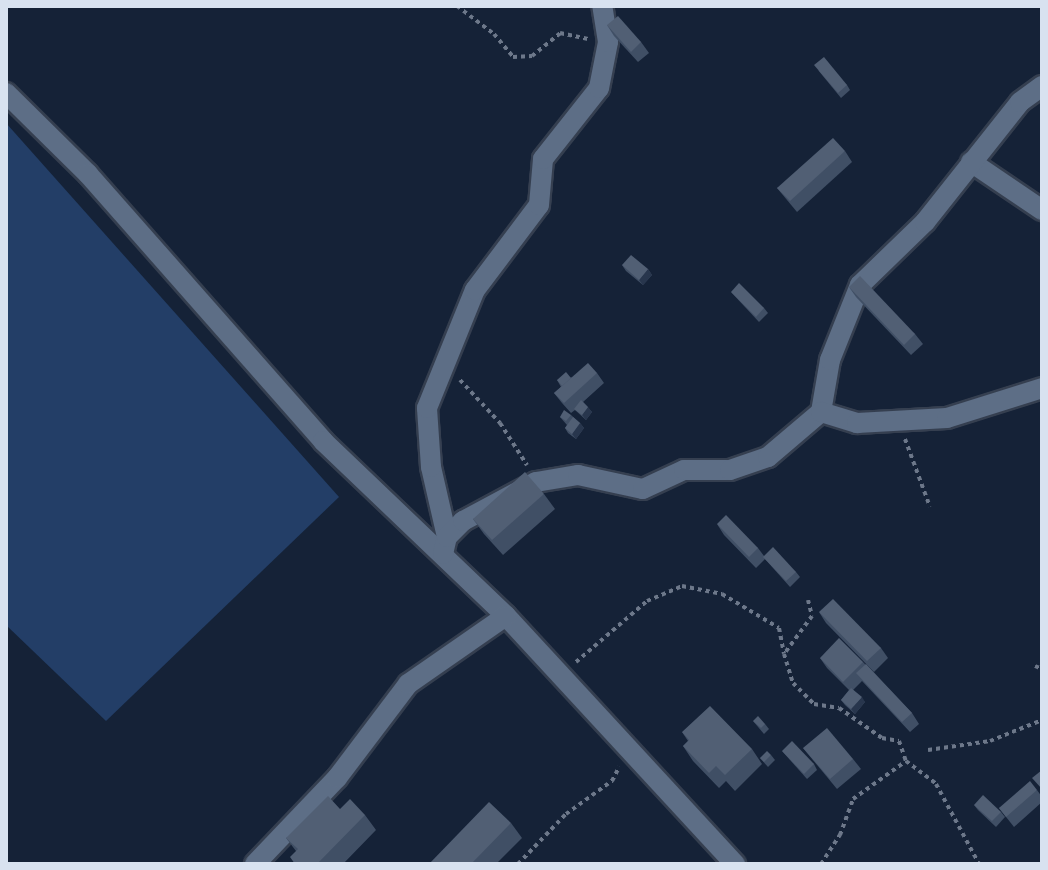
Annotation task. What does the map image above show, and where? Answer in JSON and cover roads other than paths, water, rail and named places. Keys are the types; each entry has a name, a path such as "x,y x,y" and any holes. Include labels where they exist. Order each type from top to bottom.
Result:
{"street":[{"path":"445,545 426,434 427,408 475,290 539,205 543,159 599,88 608,42 602,6"},
{"path":"445,545 463,521 536,482 578,475 643,489 684,470 730,470 775,452 821,412 830,360 860,285 925,222 1020,102 1042,86"},
{"path":"6,93 88,174 323,441 445,545 506,616 735,864"},
{"path":"971,162 1042,210"},
{"path":"821,412 840,421 947,418 1042,388"},
{"path":"255,864 337,778 408,684 506,616"}]}
